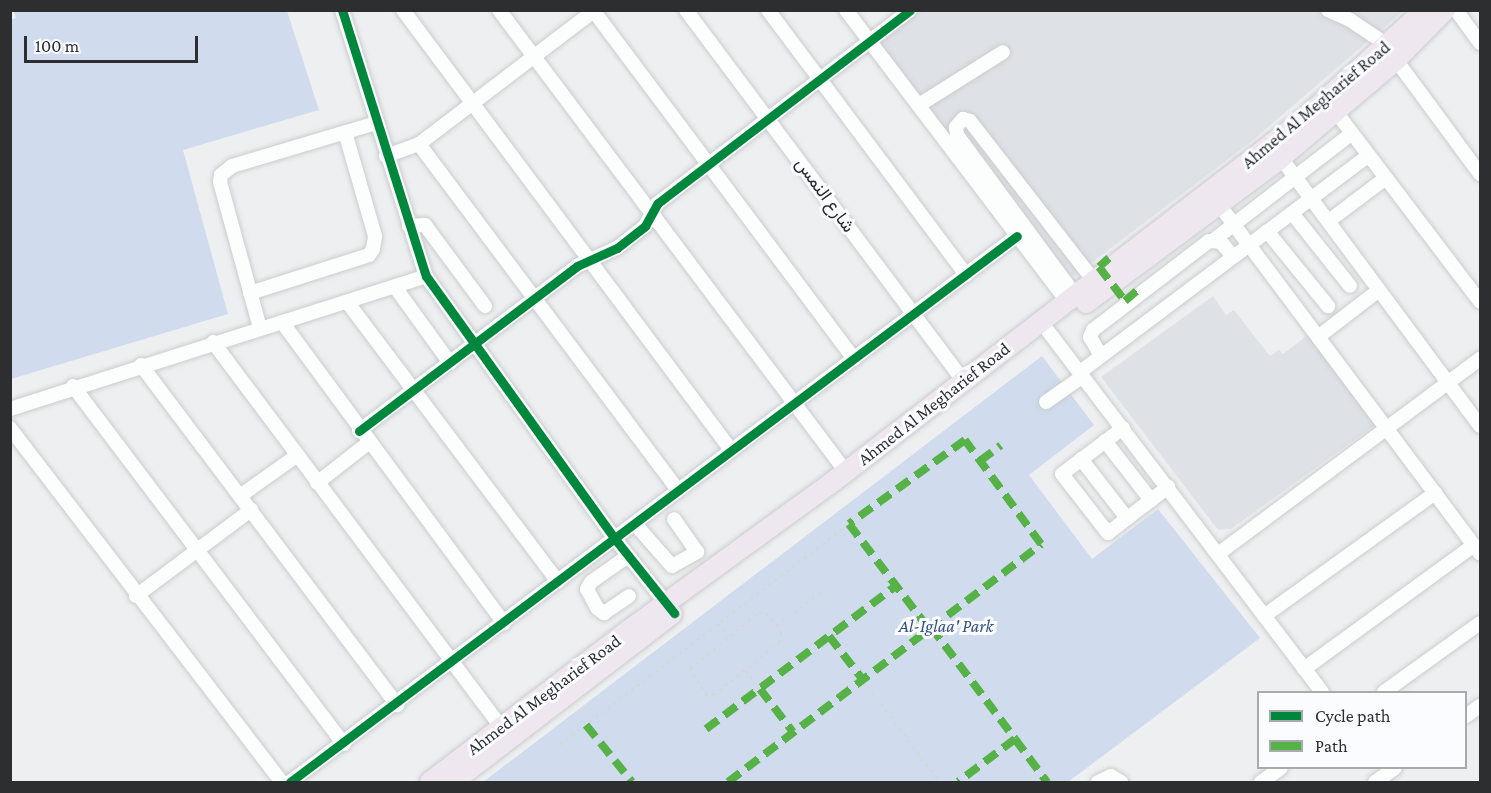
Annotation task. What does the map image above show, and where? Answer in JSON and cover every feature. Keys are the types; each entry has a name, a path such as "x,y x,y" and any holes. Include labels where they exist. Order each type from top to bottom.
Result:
{"highway":[{"name":"Ahmed Al Megharief Road","path":"453,783 670,608 1071,298 1184,222 1220,206 1281,158 1336,112 1392,53 1425,10"},
{"name":"Ahmed Al Megharief Road","path":"430,783 501,727 670,608 1048,331 1184,222 1300,122 1445,10"}],"street":[{"path":"342,10 386,156 426,276 473,345 615,539 670,608"},
{"path":"404,10 731,450"},
{"path":"499,10 846,472"},
{"name":"شارع النمس","path":"686,10 963,380"},
{"path":"768,10 966,275"},
{"path":"846,10 1017,236 1071,298"},
{"path":"359,431 589,260 617,248 645,226 658,203 910,10"},
{"path":"1328,10 1350,20 1392,53 1480,174"},
{"path":"1456,10 1480,43"},
{"path":"386,156 418,144 535,58 594,11 854,359"},
{"path":"919,105 1003,52"},
{"path":"1336,112 1480,302"},
{"path":"1071,298 957,135 956,127 963,119 970,121 1094,281"},
{"path":"260,328 220,182 222,175 232,166 376,123"},
{"path":"250,293 369,255 373,249 375,236 345,132"},
{"path":"1101,356 1090,337 1093,330 1352,133"},
{"path":"418,144 678,490"},
{"path":"1046,402 1101,356 1369,155"},
{"path":"1281,158 1330,220 1378,290 1480,426"},
{"path":"1330,220 1386,178"},
{"path":"1220,206 1477,549 1304,669"},
{"path":"1292,213 1350,286"},
{"path":"409,226 425,225 485,306"},
{"path":"1267,231 1328,306"},
{"path":"290,783 397,705 678,490 1017,236"},
{"path":"1215,239 1233,257"},
{"path":"10,409 73,386 282,321 348,303 426,276"},
{"path":"395,287 450,363"},
{"path":"1318,337 1378,290"},
{"path":"348,303 558,582"},
{"path":"282,321 359,431 504,623"},
{"path":"1048,331 1320,691"},
{"path":"213,342 316,483 501,727"},
{"path":"1218,554 1449,386 1480,359"},
{"path":"141,365 397,705"},
{"path":"73,386 344,744"},
{"path":"10,428 136,596 282,783"},
{"path":"1123,428 1062,474 1108,533 1168,488"},
{"path":"1105,441 1151,500"},
{"path":"316,483 368,443"},
{"path":"240,496 296,456"},
{"path":"1081,459 1127,519"},
{"path":"1264,616 1435,493"},
{"path":"136,596 251,510"},
{"path":"635,524 672,566 697,552 674,519"},
{"path":"628,556 591,582 587,589 597,608 604,613 630,596"},
{"path":"1387,691 1480,623"},
{"path":"1467,715 1480,705"},
{"path":"1261,783 1280,769"},
{"path":"1380,777 1393,769"},
{"path":"1098,783 1111,776 1121,783"}],"path":[{"path":"560,745 849,524"},
{"path":"776,626 821,592"},
{"path":"762,612 783,636 780,642 709,697 690,672 692,665 729,637 762,612"},
{"path":"718,624 729,637"},
{"path":"746,670 760,689"},
{"path":"862,680 940,783"}],"shaded area":[{"path":"919,11 1403,11 1252,141 1061,286 878,42"},
{"path":"1213,296 1226,315 1234,310 1270,356 1279,350 1283,354 1309,334 1375,425 1231,529 1218,530 1101,377"}],"green space":[{"path":"14,11 287,11 319,110 183,150 228,314 11,379 10,20 16,18"},
{"name":"Al-Iglaa' Park","path":"1042,356 1094,425 1029,475 1092,559 1158,509 1260,638 1068,782 483,782"}],"marked path":[{"path":"1109,258 1099,267 1125,301 1139,289"},
{"path":"728,782 1041,544 965,440 849,524 929,629"},
{"path":"980,461 1001,445"},
{"path":"706,729 896,586"},
{"path":"931,627 1015,739 958,782"},
{"path":"829,636 863,680"},
{"path":"760,689 793,732"},
{"path":"586,725 632,782"},
{"path":"1015,739 1047,782"}],"cycle path":[{"path":"342,10 426,276 615,539 674,613"},
{"path":"359,431 577,266 617,248 645,226 658,203 910,10"},
{"path":"290,782 1017,236"}]}
